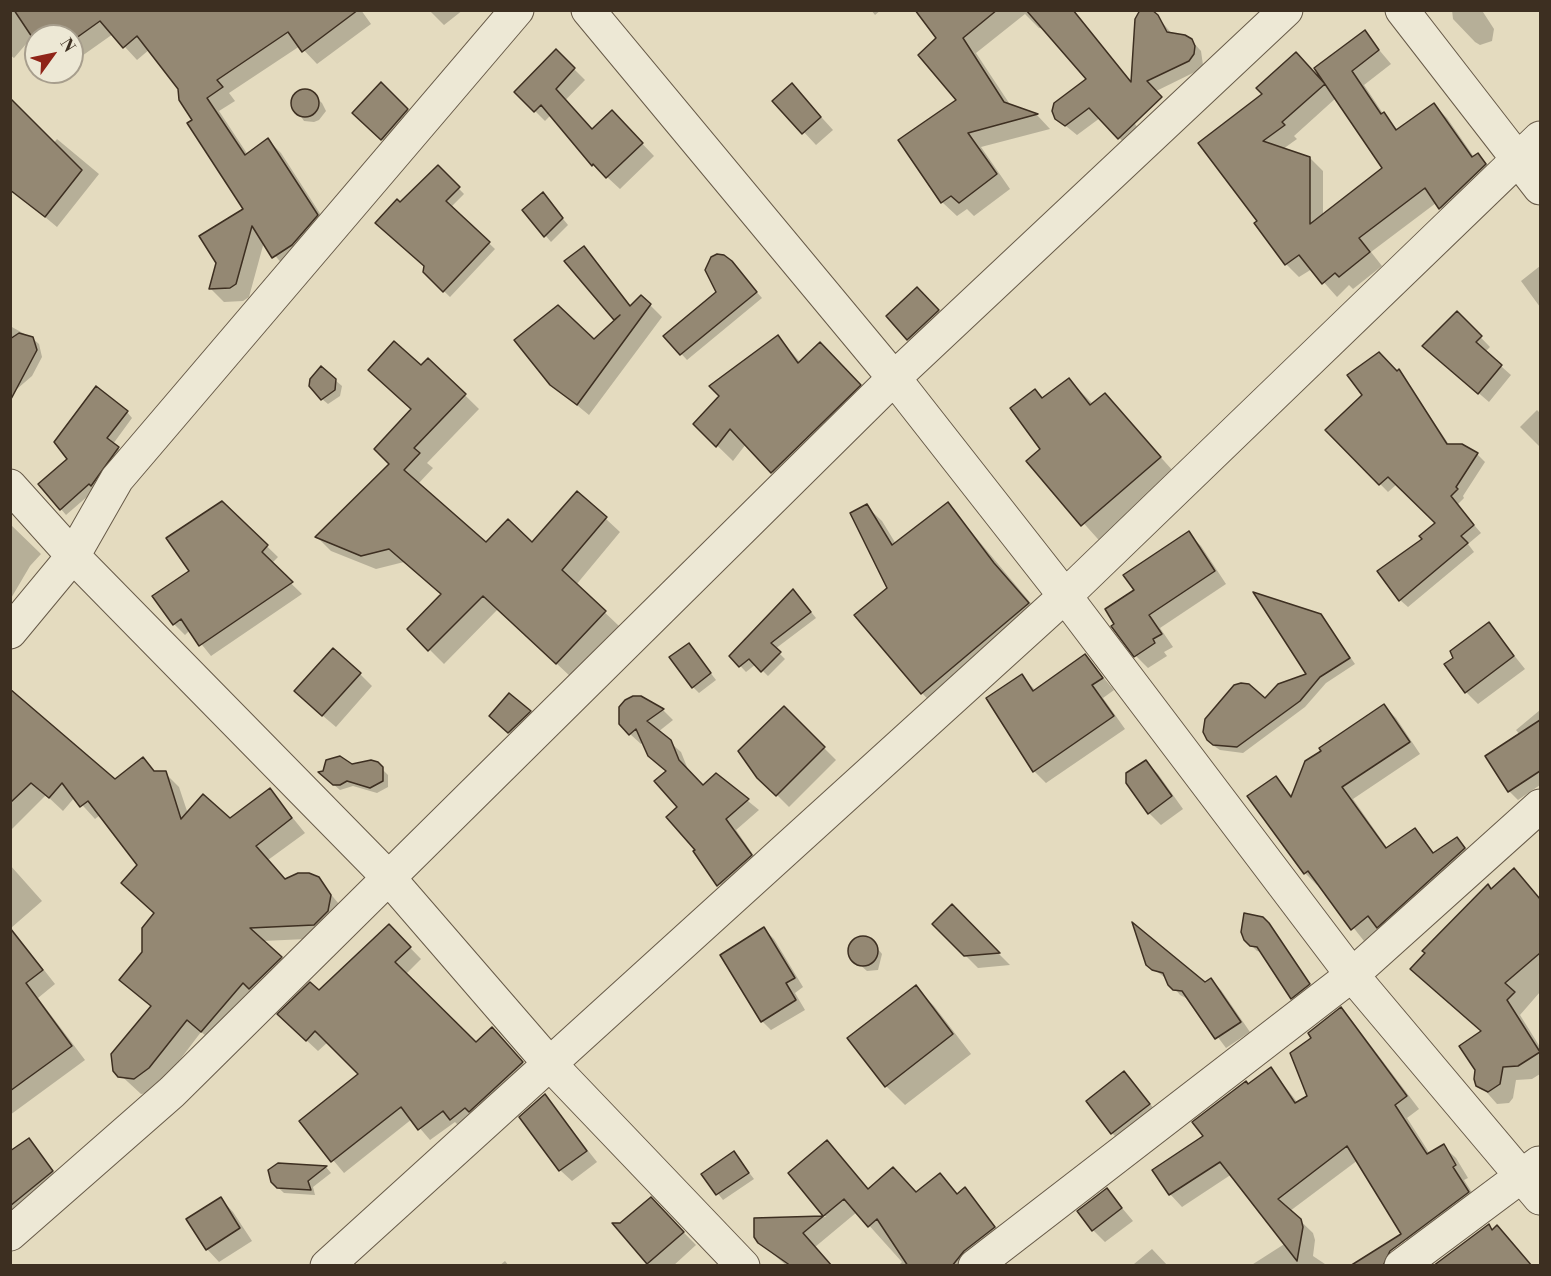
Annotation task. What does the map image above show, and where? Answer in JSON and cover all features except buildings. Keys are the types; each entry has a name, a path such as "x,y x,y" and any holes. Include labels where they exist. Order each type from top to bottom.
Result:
{"street":[{"path":"10,632 73,556 117,479 517,10"},
{"path":"588,10 894,378 1065,596 1352,975 1534,1178 1401,1266"},
{"path":"10,1234 172,1092 894,378 1286,10"},
{"path":"1402,10 1529,148 1540,188"},
{"path":"327,1266 1065,596 1529,148"},
{"path":"10,486 73,556 388,877 549,1063 743,1266"},
{"path":"975,1266 1352,975 1540,806"}]}
